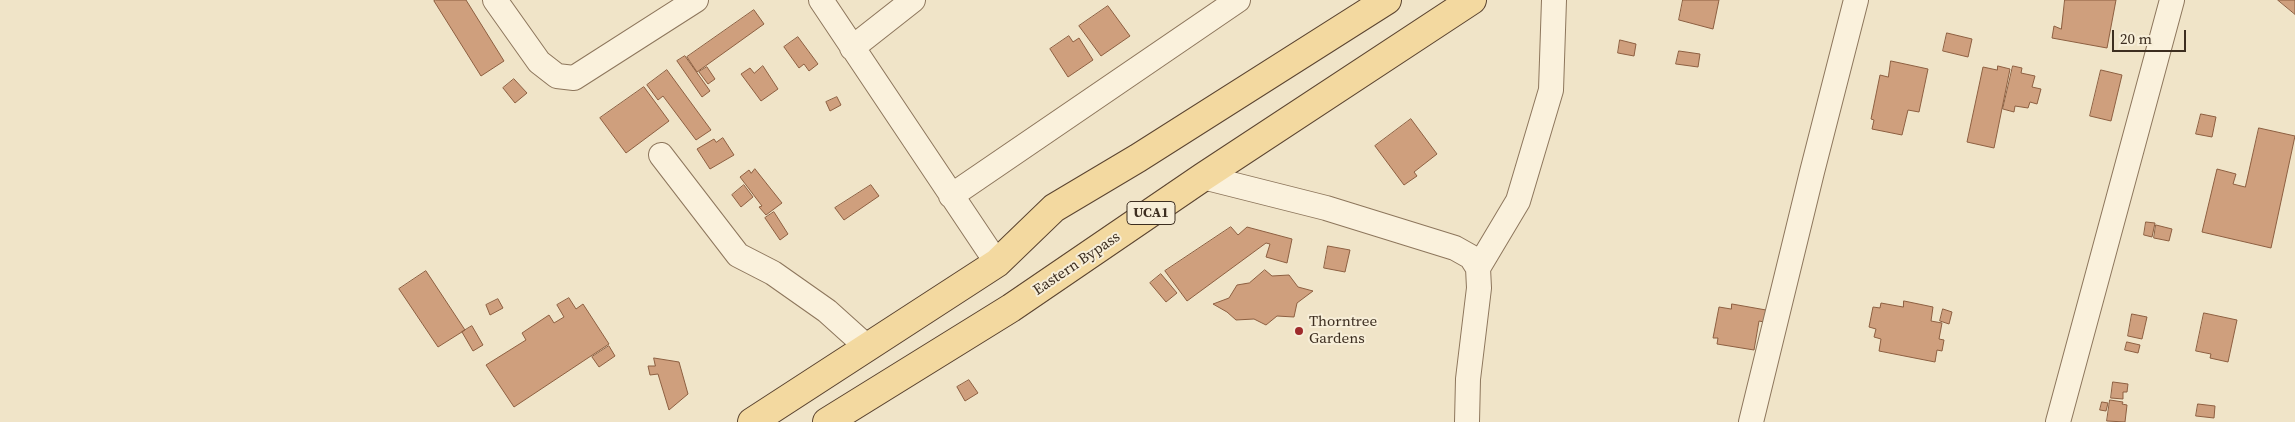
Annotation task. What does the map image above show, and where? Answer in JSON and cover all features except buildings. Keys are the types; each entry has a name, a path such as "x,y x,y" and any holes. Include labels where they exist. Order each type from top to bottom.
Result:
{"main road":[{"path":"752,422 997,263 1054,208 1138,158 1387,0"},
{"name":"Eastern Bypass","path":"827,422 1011,308 1203,177 1472,0"}],"street":[{"path":"494,0 539,62 558,76 574,78 696,0"},
{"path":"821,0 997,263"},
{"path":"852,48 913,0"},
{"path":"951,196 1238,0"},
{"path":"1478,268 1518,201 1551,90 1554,0"},
{"path":"1751,422 1814,162 1856,0"},
{"path":"2058,422 2172,0"},
{"path":"661,156 738,255 773,273 828,310 867,347"},
{"path":"1203,177 1326,208 1455,248 1471,257 1478,268 1479,288 1468,379 1467,422"}],"place":[{"name":"Thorntree Gardens","path":"1299,331"}]}
